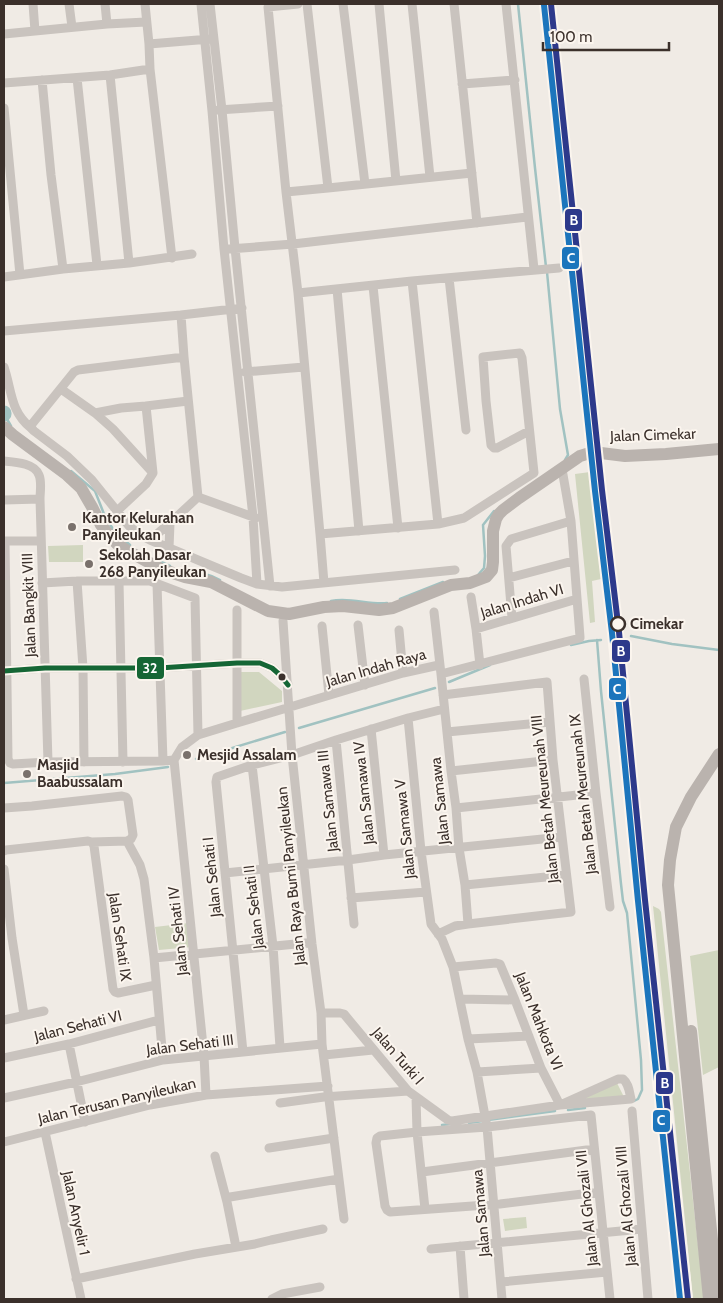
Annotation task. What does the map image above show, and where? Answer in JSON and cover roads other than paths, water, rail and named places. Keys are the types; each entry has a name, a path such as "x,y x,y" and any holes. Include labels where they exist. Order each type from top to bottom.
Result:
{"street":[{"path":"33,4 36,31"},
{"path":"69,4 72,27"},
{"path":"104,4 107,24"},
{"path":"145,4 150,69 172,258"},
{"path":"201,4 209,39 242,308 258,518 257,584"},
{"path":"209,39 210,4"},
{"path":"298,4 268,5 298,293 324,583"},
{"path":"307,4 328,188"},
{"path":"343,4 364,184"},
{"path":"378,4 396,181"},
{"path":"412,4 430,177"},
{"path":"454,4 477,223"},
{"path":"506,4 534,270"},
{"path":"4,34 146,22"},
{"path":"149,44 209,39"},
{"path":"4,83 77,78 150,69"},
{"path":"110,74 129,263"},
{"path":"77,78 97,265"},
{"path":"42,80 51,175 63,268"},
{"path":"462,84 514,80"},
{"path":"217,110 278,106"},
{"path":"4,108 20,275"},
{"path":"217,110 224,249 238,373 258,518 270,586"},
{"path":"286,192 472,173"},
{"path":"224,249 293,244 527,217"},
{"path":"4,277 63,268 129,263 192,254"},
{"path":"298,293 559,268"},
{"path":"449,278 466,430"},
{"path":"412,281 438,524"},
{"path":"373,286 398,528"},
{"path":"337,289 360,531"},
{"path":"4,331 242,308"},
{"path":"181,314 198,497"},
{"path":"529,431 497,448 494,448 492,445 483,357 520,354 522,358 529,431 539,478"},
{"path":"31,428 32,424 68,379 78,370 184,357"},
{"path":"238,373 304,367"},
{"path":"4,368 16,412 21,419 34,432 67,456 92,480 129,526 150,540 241,578 257,584 270,586 282,587 456,570"},
{"path":"61,388 113,429 153,473"},
{"path":"95,413 121,408 188,402"},
{"path":"117,510 146,484 153,473 146,406"},
{"path":"4,427 81,488 101,525 126,550 161,569 185,577 211,582 261,608 281,614 324,607 343,606 379,610 393,608 451,585 470,584 486,577 492,570 493,531 498,514 539,478"},
{"name":"Jalan Cimekar","path":"562,469 580,456 593,452 625,456 719,448"},
{"name":"Jalan Bangkit VIII","path":"4,460 20,462 30,466 39,473 40,477 48,762"},
{"path":"320,534 438,524 464,518 539,478 562,469 571,521 576,599"},
{"path":"198,497 258,518"},
{"path":"150,540 198,497"},
{"path":"4,500 40,499"},
{"path":"512,618 506,546 511,539 571,521"},
{"path":"169,548 170,523"},
{"path":"41,541 4,541 5,671 8,759 10,763 163,762 175,764 182,747 198,735 289,708"},
{"path":"509,578 574,560"},
{"path":"77,581 83,668 84,762"},
{"path":"42,583 150,581 195,598 198,735"},
{"path":"119,582 124,762"},
{"path":"157,584 163,762"},
{"path":"471,598 480,665"},
{"name":"Jalan Indah VI","path":"476,629 576,599"},
{"name":"Jalan Indah Raya","path":"289,708 402,673 480,665 580,638 576,599"},
{"path":"236,610 237,722"},
{"name":"Jalan Samawa","path":"434,612 468,924"},
{"name":"Jalan Raya Bumi Panyileukan","path":"283,621 292,755 321,1013 322,1044 344,1219"},
{"path":"358,625 365,684"},
{"path":"322,626 330,695"},
{"path":"399,630 402,673"},
{"path":"5,671 45,668 159,668 286,662"},
{"path":"260,663 272,668 288,685"},
{"name":"Jalan Betah Meureunah IX","path":"584,679 610,906"},
{"name":"Jalan Betah Meureunah VIII","path":"442,692 547,682 553,760 570,912 468,924"},
{"name":"Jalan Sehati I","path":"243,1052 217,777 371,729 444,709"},
{"name":"Jalan Samawa V","path":"408,718 426,892 431,924 438,934"},
{"path":"448,732 550,722"},
{"name":"Jalan Samawa IV","path":"371,729 384,855"},
{"name":"Jalan Samawa III","path":"336,740 351,901"},
{"path":"718,1299 668,885 676,827 691,797 719,754"},
{"path":"451,771 553,760"},
{"name":"Jalan Sehati IV","path":"175,764 206,1093"},
{"name":"Jalan Sehati II","path":"252,765 273,946 280,1048"},
{"path":"709,1299 675,884 683,829 719,767"},
{"path":"456,808 596,793"},
{"path":"4,808 122,796 128,800 133,835 131,839 127,840 42,845 4,851"},
{"path":"225,873 562,837"},
{"path":"127,840 140,865 144,879 154,958 163,1060"},
{"name":"Jalan Sehati IX","path":"92,842 113,989 118,993 156,985"},
{"path":"4,869 24,1015"},
{"path":"465,885 566,875"},
{"path":"354,924 351,901 426,892"},
{"path":"438,934 455,926 468,924"},
{"name":"Jalan Samawa","path":"438,934 453,967 477,1072 486,1122 502,1299"},
{"path":"154,958 306,943 312,944"},
{"name":"Jalan Mahkota VI","path":"453,967 500,964 541,1068 560,1105"},
{"path":"460,999 515,1000"},
{"path":"4,1020 44,1011"},
{"name":"Jalan Turki I","path":"321,1013 344,1014 408,1091 448,1120 486,1122"},
{"name":"Jalan Sehati VI","path":"4,1058 69,1044 159,1020"},
{"path":"468,1039 529,1036"},
{"path":"69,1044 85,1122"},
{"name":"Jalan Sehati III","path":"4,1098 163,1060 322,1044"},
{"path":"324,1055 373,1050"},
{"path":"477,1072 541,1068"},
{"path":"560,1105 618,1079 623,1079 626,1082 630,1098 560,1105 486,1122 380,1136 377,1138 376,1143 386,1210 390,1212 494,1204 599,1192"},
{"name":"Jalan Terusan Panyileukan","path":"4,1142 150,1105 206,1093 328,1086"},
{"path":"280,1103 408,1091"},
{"path":"416,1097 417,1132 425,1209"},
{"name":"Jalan Al Ghozali VIII","path":"632,1111 648,1299"},
{"name":"Jalan Al Ghozali VII","path":"486,1122 591,1115 610,1299"},
{"name":"Jalan Anyelir 1","path":"45,1132 81,1299"},
{"path":"269,1148 334,1138"},
{"path":"422,1172 594,1149"},
{"path":"216,1156 236,1247"},
{"path":"230,1197 339,1179"},
{"path":"76,1279 324,1229"},
{"path":"431,1249 642,1229"},
{"path":"460,1246 464,1299"},
{"path":"501,1282 607,1272"},
{"path":"272,1299 282,1294 320,1287"}],"waterway":[{"path":"518,4 546,267"},
{"path":"547,272 560,409 568,455 565,460"},
{"path":"4,414 11,426"},
{"path":"71,471 95,491 104,514 114,531 130,545"},
{"path":"478,575 484,568 483,525 494,511"},
{"path":"159,561 170,566"},
{"path":"182,570 206,574 220,580"},
{"path":"400,599 443,582"},
{"path":"331,601 387,603"},
{"path":"631,636 719,650"},
{"path":"597,640 621,884 627,913 641,1060 642,1090 638,1099 634,1101"},
{"path":"571,645 601,640"},
{"path":"449,682 490,665"},
{"path":"299,728 435,688"},
{"path":"196,759 285,732"},
{"path":"4,783 115,774 168,767"},
{"path":"568,1110 585,1108"},
{"path":"488,1120 555,1111"},
{"path":"469,1123 483,1121"},
{"path":"442,1125 451,1124"}],"place":[{"name":"Kantor Kelurahan Panyileukan","path":"72,527"},
{"name":"Sekolah Dasar 268 Panyileukan","path":"89,564"},
{"name":"Cimekar","path":"618,624"},
{"name":"Mesjid Assalam","path":"187,755"},
{"name":"Masjid Baabussalam","path":"27,774"}]}
